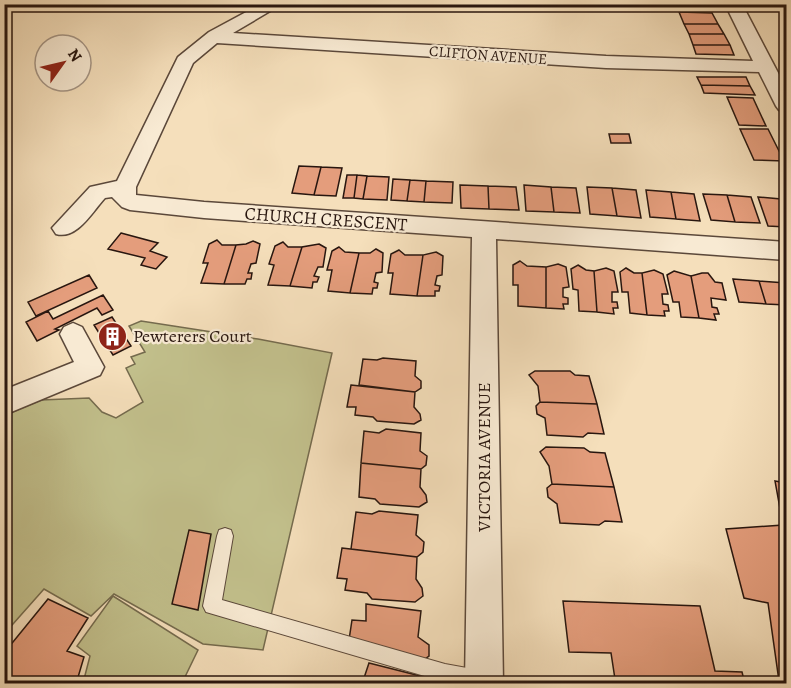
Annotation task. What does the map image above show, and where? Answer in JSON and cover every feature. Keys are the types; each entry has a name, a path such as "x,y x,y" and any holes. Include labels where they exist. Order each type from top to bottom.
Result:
{"street":[{"path":"64,228 98,192 125,187 185,61 194,50 212,37 274,4"},
{"path":"733,4 786,106"},
{"name":"CLIFTON AVENUE","path":"212,37 606,62 765,67"},
{"name":"CHURCH CRESCENT","path":"125,187 123,196 130,202 144,205 786,251"},
{"name":"VICTORIA AVENUE","path":"484,230 484,681"},
{"path":"4,403 90,367 74,334"}],"lane":[{"path":"225,536 212,606 445,674 484,681"}],"shaded area":[{"path":"141,321 332,353 263,650 203,644 114,594 91,616 44,589 5,633 5,585 8,582 5,571 5,415 41,400 89,398 102,412 116,418 143,402 126,368 135,364 131,357 145,352 129,326"},
{"path":"113,596 198,650 182,683 83,683 90,656 77,646"}],"building":[{"path":"677,4 709,4 712,13 679,12"},
{"path":"679,12 712,13 718,24 684,24"},
{"path":"684,24 718,24 724,34 689,34"},
{"path":"689,34 724,34 730,45 693,45"},
{"path":"693,45 730,45 734,55 696,54"},
{"path":"697,77 746,77 750,86 701,85"},
{"path":"701,85 750,86 755,95 704,93"},
{"path":"727,97 753,98 766,126 739,125"},
{"path":"740,129 768,129 784,161 754,160"},
{"path":"609,134 629,134 631,143 611,143"},
{"path":"299,166 321,167 314,195 292,193"},
{"path":"321,167 342,168 336,196 314,195"},
{"path":"347,175 357,175 354,198 343,198"},
{"path":"357,175 367,176 363,199 354,198"},
{"path":"367,176 389,177 387,200 363,199"},
{"path":"393,179 410,180 407,201 391,200"},
{"path":"410,180 426,181 424,202 407,201"},
{"path":"426,181 453,182 452,203 424,202"},
{"path":"460,185 488,186 489,209 461,208"},
{"path":"524,185 551,187 554,212 526,211"},
{"path":"488,186 516,187 519,210 489,209"},
{"path":"551,187 576,188 580,213 554,212"},
{"path":"587,187 612,188 617,216 590,214"},
{"path":"612,188 636,190 641,218 617,216"},
{"path":"646,190 671,192 676,219 650,217"},
{"path":"671,192 694,194 700,221 676,219"},
{"path":"703,194 727,195 735,222 711,220"},
{"path":"727,195 751,197 760,223 735,222"},
{"path":"758,197 781,199 786,214 786,227 768,226"},
{"path":"121,233 158,243 150,251 167,257 156,269 141,265 145,258 108,249"},
{"path":"217,240 222,245 236,245 224,284 201,283 208,263 203,263 209,244"},
{"path":"253,241 260,244 256,263 251,264 248,273 252,273 251,279 247,279 245,284 224,284 236,245"},
{"path":"283,242 288,247 302,247 290,286 268,285 274,265 269,264 275,246"},
{"path":"319,244 326,248 323,267 318,267 314,276 319,277 317,282 313,282 312,288 290,286 302,247"},
{"path":"339,247 345,252 359,253 350,293 328,291 332,270 327,270 332,251"},
{"path":"376,249 383,253 382,272 376,273 374,282 378,283 377,288 373,288 372,294 350,293 359,253 370,253"},
{"path":"399,250 405,255 423,255 417,296 390,294 393,273 388,273 391,254"},
{"path":"436,252 443,256 442,275 437,276 435,285 440,286 439,291 435,291 435,296 417,296 423,255"},
{"path":"520,261 527,266 546,267 546,308 518,306 518,285 513,285 513,265"},
{"path":"558,264 566,267 569,287 563,288 563,297 568,298 568,304 563,304 564,309 546,308 546,267"},
{"path":"578,265 586,270 594,271 597,312 579,311 578,290 573,289 571,269"},
{"path":"606,268 614,271 618,292 612,292 612,302 617,302 618,308 613,308 614,314 597,312 594,271"},
{"path":"626,268 634,273 642,273 647,315 630,313 628,292 622,292 620,272"},
{"path":"654,270 663,274 668,294 662,294 663,304 668,305 669,311 664,311 665,316 647,315 642,273"},
{"path":"674,271 691,276 699,318 681,317 679,302 673,302 667,275"},
{"path":"708,273 715,282 722,283 726,300 711,298 712,307 717,308 719,314 714,314 716,320 699,318 691,276"},
{"path":"89,275 97,288 36,316 28,302"},
{"path":"733,279 759,281 766,304 739,302"},
{"path":"759,281 786,283 786,305 766,304"},
{"path":"103,295 113,310 102,315 97,308 55,329 59,330 37,341 26,322 48,311 53,319"},
{"name":"Pewterers Court","path":"112,317 131,346 113,355 94,325"},
{"path":"363,359 416,361 415,376 421,381 421,388 415,392 359,385"},
{"path":"535,371 570,371 575,375 589,376 597,404 540,402 538,386 529,375"},
{"path":"351,385 415,392 414,407 420,414 421,420 414,424 377,421 373,417 355,415 356,407 347,407"},
{"path":"540,402 597,404 604,434 588,433 583,437 547,435 545,418 537,414 536,406"},
{"path":"386,429 421,433 420,451 427,456 426,465 421,469 361,463 364,431 379,433"},
{"path":"546,447 584,448 590,452 605,453 614,487 552,484 549,466 540,452"},
{"path":"361,463 421,469 420,487 426,495 427,502 419,507 380,504 375,499 359,497"},
{"path":"775,481 786,483 786,682 779,681 768,603 744,598 726,529 783,525"},
{"path":"552,484 614,487 622,522 605,521 599,525 560,523 557,504 548,497 547,488"},
{"path":"379,511 418,515 416,535 424,542 423,552 417,557 351,549 356,512 372,514"},
{"path":"189,530 211,534 198,610 172,604"},
{"path":"342,548 417,557 416,579 422,588 423,596 415,602 372,599 367,593 345,590 347,579 337,578"},
{"path":"48,599 88,618 67,651 84,657 76,684 4,684 4,653"},
{"path":"563,601 700,606 715,671 742,672 745,684 689,684 615,679 611,653 569,652"},
{"path":"366,604 421,611 418,637 429,645 429,656 419,663 349,640 352,620 366,621"},
{"path":"369,663 428,678 431,684 362,684"}],"place":[{"name":"Pewterers Court","path":"112,336"}]}
